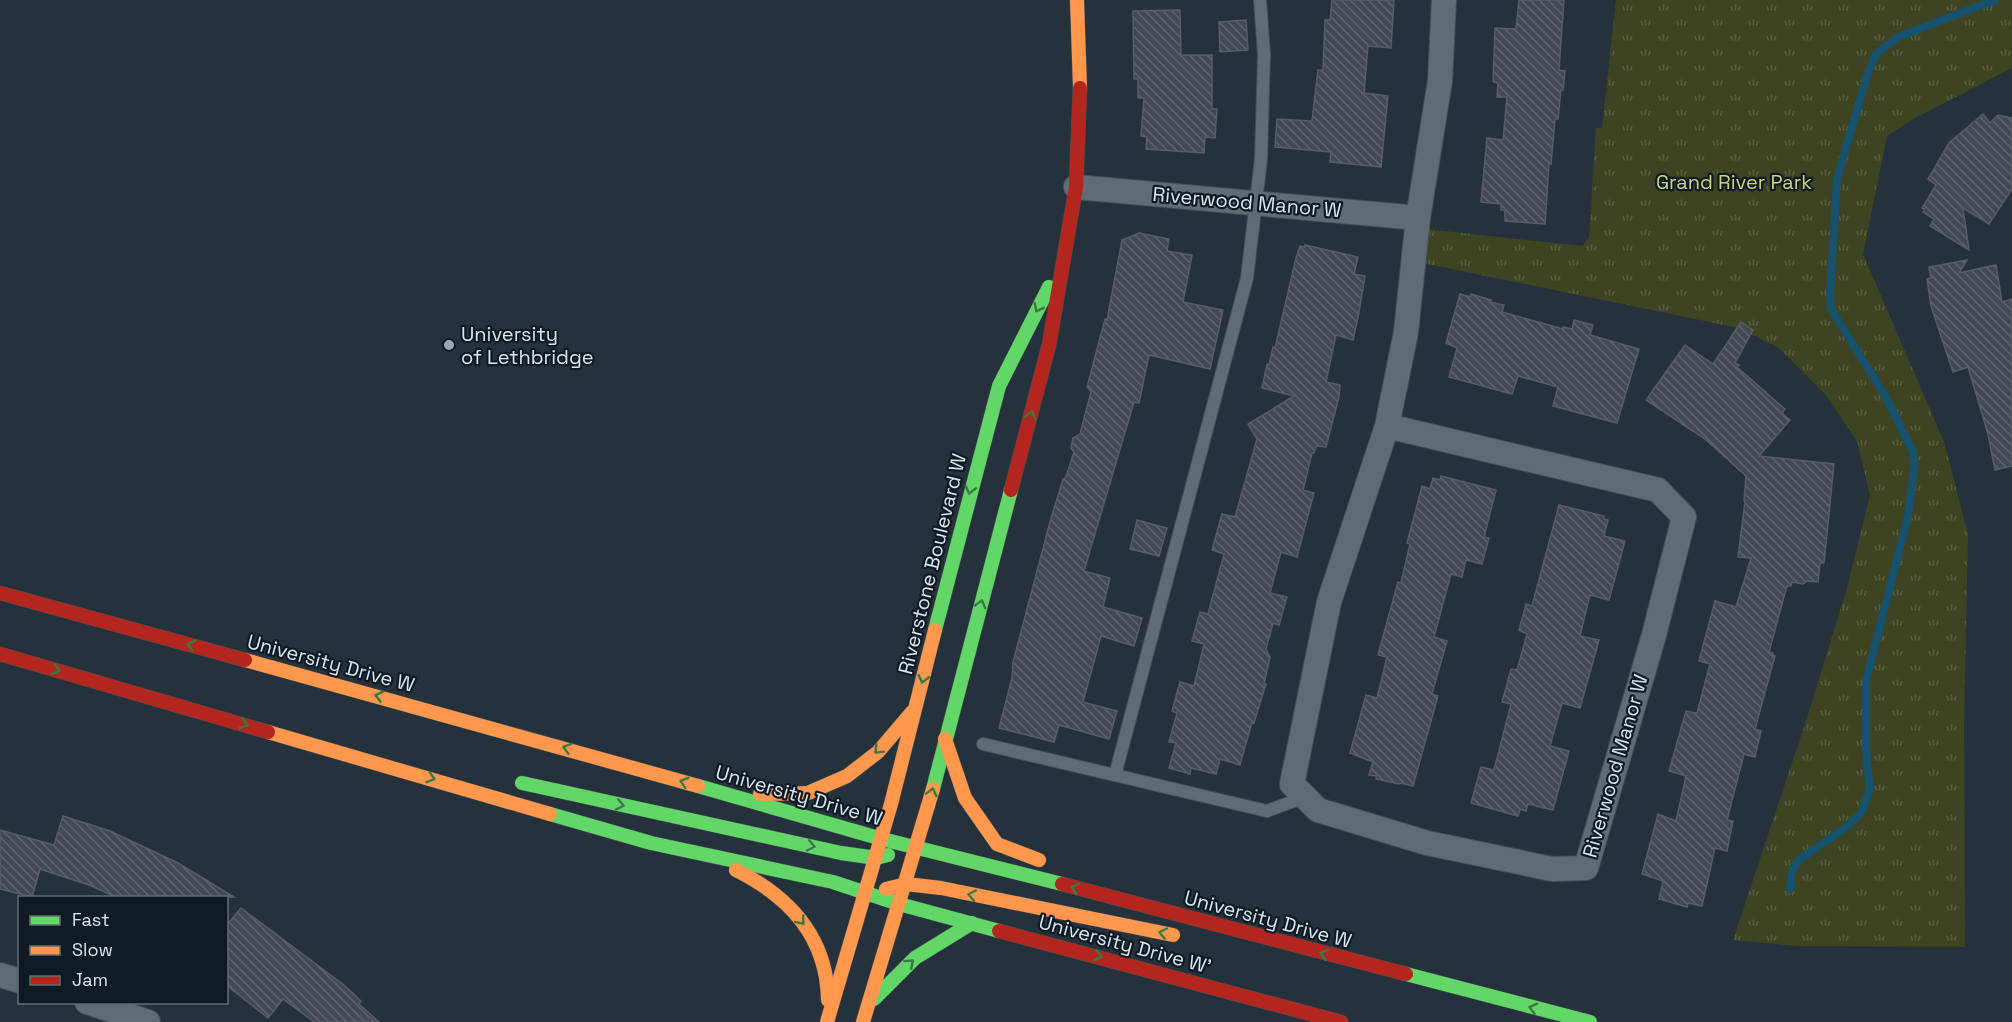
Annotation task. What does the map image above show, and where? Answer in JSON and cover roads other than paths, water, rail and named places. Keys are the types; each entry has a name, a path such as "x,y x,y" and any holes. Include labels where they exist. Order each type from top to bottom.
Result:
{"main road":[{"name":"Riverstone Boulevard W","path":"863,1022 916,849 1049,345 1076,187 1080,93 1077,0"},
{"name":"Riverstone Boulevard W","path":"827,1022 882,840 975,471 999,387 1065,256"},
{"name":"University Drive W","path":"0,593 536,740 882,840 988,865 1590,1022"},
{"path":"0,654 651,843 833,882 899,904"},
{"path":"719,793 808,793 847,776 878,752 917,706"},
{"path":"295,739 405,757"},
{"path":"945,739 965,798 997,844 1047,863"},
{"path":"508,780 762,836 876,858 916,849"},
{"path":"701,855 741,872 767,888 805,925 826,964 830,986 827,1022"},
{"path":"1067,871 1235,930"},
{"path":"866,893 906,884 953,891 1188,939"},
{"name":"University Drive W'","path":"899,904 1341,1022"},
{"path":"869,1005 915,958 972,923"},
{"path":"1341,971 1427,981"}],"street":[{"path":"1305,797 1292,784 1329,602 1387,426 1406,332 1418,218 1440,81 1444,0"},
{"name":"Riverwood Manor W","path":"1076,187 1418,218"},
{"name":"Riverwood Manor W","path":"1305,797 1318,810 1426,843 1552,869 1586,868 1654,635 1684,517 1658,490 1387,426"},
{"path":"0,975 18,980"},
{"path":"93,1004 148,1022"}],"lane":[{"path":"1115,775 1246,278 1261,159 1264,54 1260,0"},
{"path":"983,744 1268,811 1305,797"}],"waterway":[{"path":"1790,889 1792,871 1799,860 1849,825 1861,813 1870,789 1866,751 1866,681 1908,516 1914,469 1913,452 1886,397 1831,309 1837,179 1868,73 1876,54 1898,37 1995,0"}],"place":[{"name":"University of Lethbridge","path":"449,345"}],"park label":[{"name":"Grand River Park","path":"1734,182"}]}
